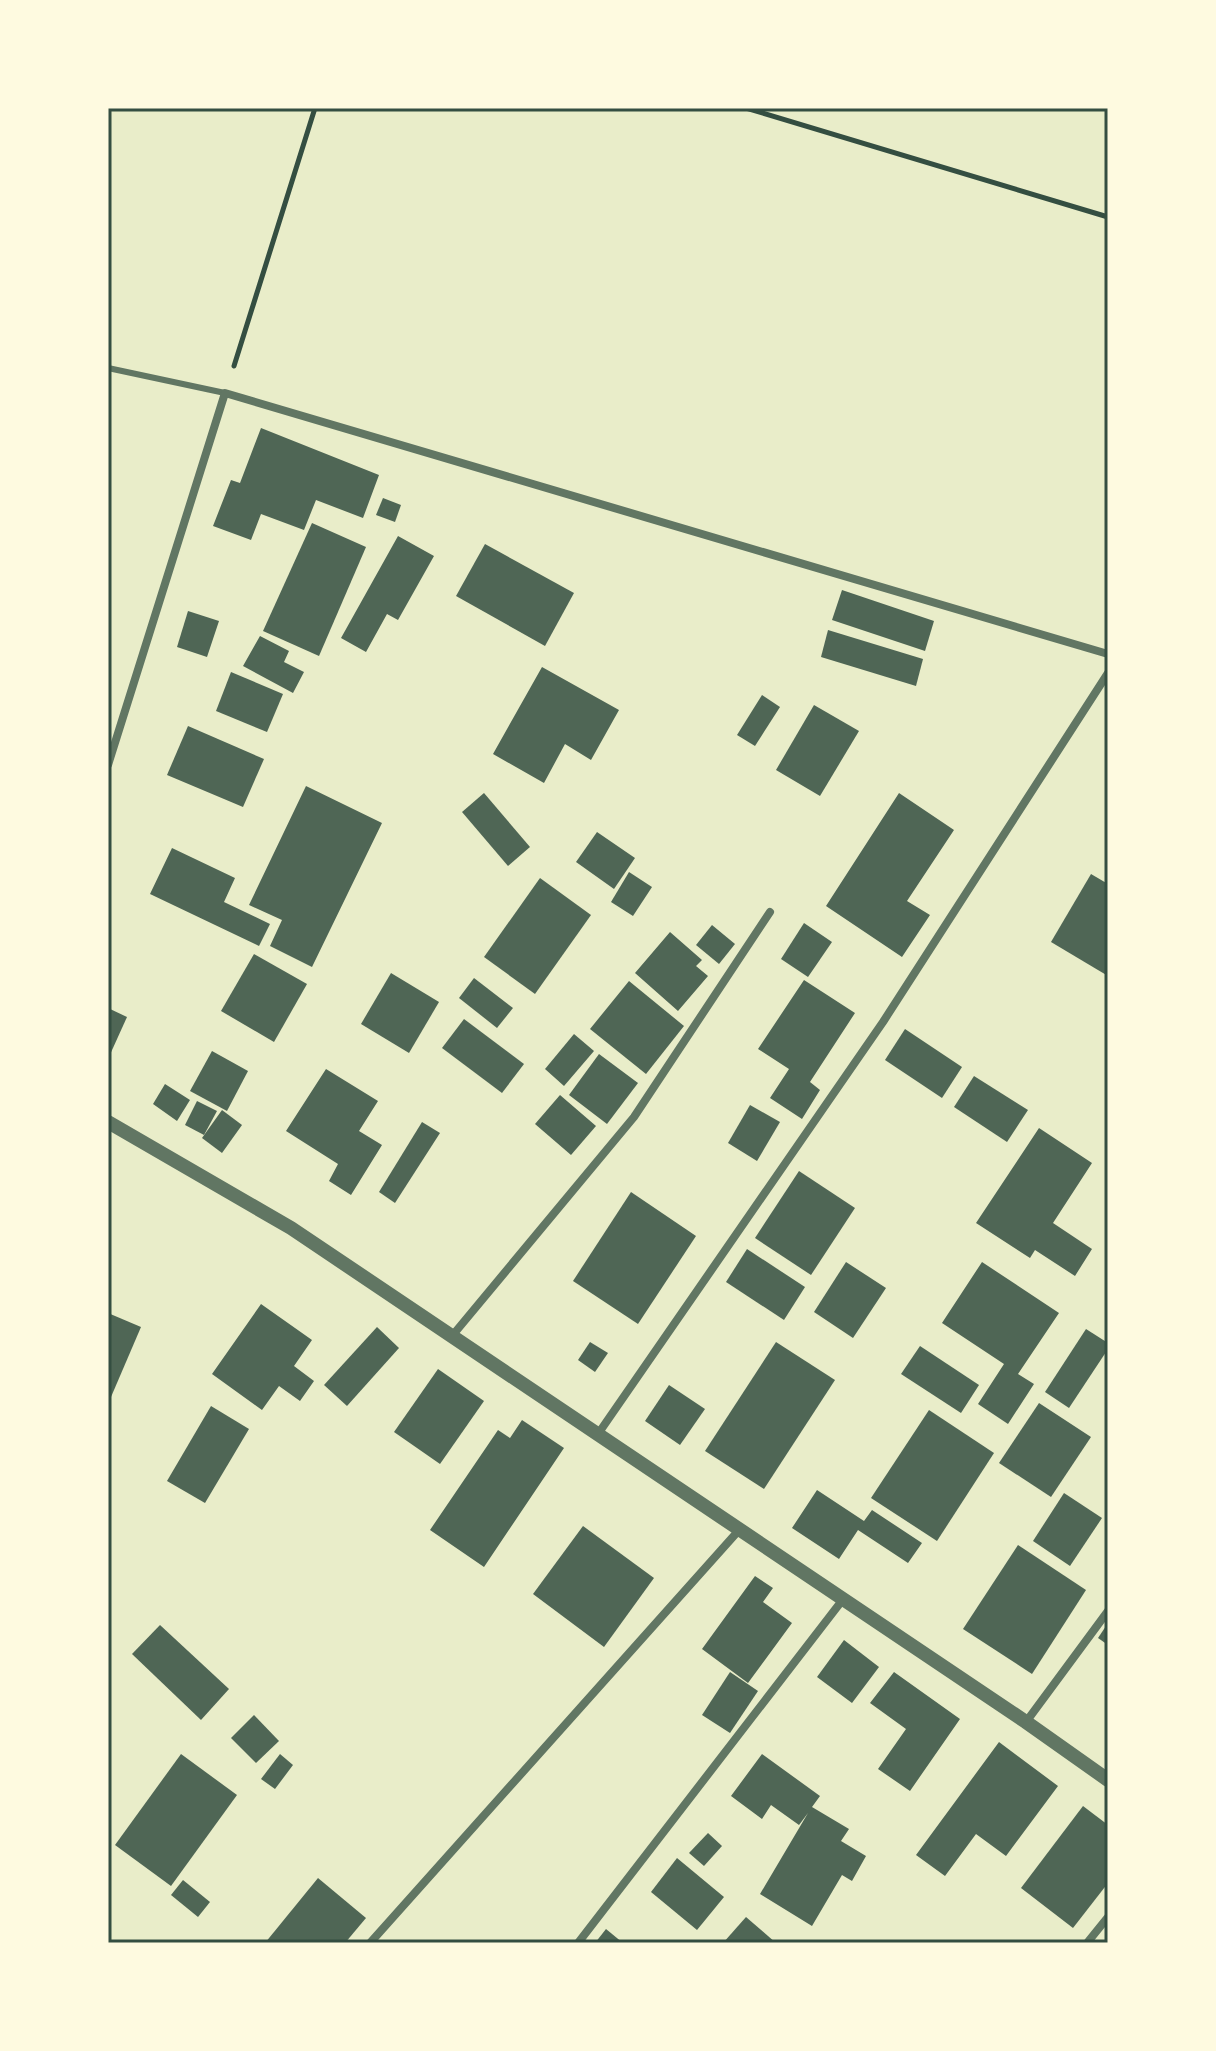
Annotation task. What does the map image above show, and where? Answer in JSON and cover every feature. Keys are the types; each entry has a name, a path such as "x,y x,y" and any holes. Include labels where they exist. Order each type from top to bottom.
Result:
{"street":[{"path":"108,765 225,393 1108,654"},
{"path":"598,1434 883,1022 1108,673"},
{"path":"452,1336 634,1117 770,912"},
{"path":"108,1122 291,1228 844,1598 1108,1780"},
{"path":"370,1943 740,1528"},
{"path":"578,1943 844,1598"},
{"path":"1026,1722 1108,1611"},
{"path":"1087,1943 1108,1917"}],"lane":[{"path":"108,368 225,393"}],"path":[{"path":"225,393 315,108"},
{"path":"746,108 1108,217"}],"building":[{"path":"261,428 379,475 363,518 316,500 304,530 261,514 251,540 213,526 231,480 240,483"},
{"path":"383,498 401,505 395,522 376,515"},
{"path":"312,523 366,547 319,656 263,631"},
{"path":"398,536 434,556 398,620 387,614 366,652 341,638"},
{"path":"485,544 574,593 545,646 456,596"},
{"path":"842,590 934,621 925,651 832,620"},
{"path":"188,611 219,621 207,657 177,647"},
{"path":"828,630 923,659 916,686 821,657"},
{"path":"260,636 289,651 284,662 304,672 293,693 243,666"},
{"path":"542,667 619,710 591,760 565,744 544,783 493,754"},
{"path":"231,672 283,694 267,732 216,711"},
{"path":"762,695 780,707 755,746 737,735"},
{"path":"814,705 859,731 820,796 776,770"},
{"path":"188,726 264,759 243,807 167,775"},
{"path":"306,786 382,823 312,967 270,946 282,920 249,905"},
{"path":"484,793 530,847 508,866 462,812"},
{"path":"899,793 954,830 907,901 930,915 902,957 826,906"},
{"path":"597,832 635,858 614,889 576,862"},
{"path":"172,848 235,878 224,902 270,924 259,946 150,894"},
{"path":"629,872 652,887 633,916 611,902"},
{"path":"1091,874 1108,884 1108,976 1051,942"},
{"path":"540,878 591,915 535,994 484,957"},
{"path":"804,923 832,942 808,977 781,959"},
{"path":"712,925 735,944 719,964 696,945"},
{"path":"670,932 702,960 696,966 708,976 678,1011 635,973"},
{"path":"254,954 307,984 274,1042 221,1011"},
{"path":"391,973 439,1002 409,1053 361,1024"},
{"path":"474,978 513,1008 497,1028 459,998"},
{"path":"804,980 855,1013 810,1082 820,1090 802,1119 770,1098 789,1069 758,1049"},
{"path":"629,981 684,1026 646,1074 590,1029"},
{"path":"108,1008 127,1017 108,1059"},
{"path":"464,1019 524,1064 502,1093 442,1048"},
{"path":"905,1029 962,1067 942,1098 885,1060"},
{"path":"574,1034 594,1051 564,1086 545,1069"},
{"path":"212,1051 248,1071 227,1111 190,1091"},
{"path":"599,1054 638,1083 607,1124 569,1095"},
{"path":"326,1069 378,1101 359,1131 382,1145 351,1195 329,1181 338,1164 286,1131"},
{"path":"974,1076 1028,1110 1007,1142 954,1107"},
{"path":"165,1084 190,1100 177,1121 153,1104"},
{"path":"560,1095 596,1126 571,1155 535,1124"},
{"path":"197,1101 217,1111 204,1135 185,1125"},
{"path":"750,1105 780,1122 757,1161 728,1143"},
{"path":"222,1110 242,1125 222,1153 202,1138"},
{"path":"422,1122 440,1133 395,1203 379,1192"},
{"path":"1039,1128 1092,1163 1053,1223 1092,1249 1075,1276 1035,1250 1030,1258 976,1223"},
{"path":"799,1171 855,1208 811,1275 755,1238"},
{"path":"631,1192 696,1236 638,1324 573,1281"},
{"path":"747,1249 805,1287 784,1320 726,1282"},
{"path":"846,1262 886,1288 853,1338 814,1312"},
{"path":"982,1262 1059,1313 1018,1374 1034,1384 1008,1424 978,1404 1004,1364 942,1323"},
{"path":"261,1304 312,1340 294,1366 314,1381 300,1401 279,1386 262,1410 212,1374"},
{"path":"108,1313 141,1327 108,1404"},
{"path":"377,1327 399,1348 347,1406 324,1385"},
{"path":"1086,1329 1108,1343 1108,1349 1069,1408 1045,1392"},
{"path":"590,1342 608,1353 595,1372 578,1360"},
{"path":"776,1342 835,1380 764,1489 705,1451"},
{"path":"920,1346 979,1385 961,1413 901,1374"},
{"path":"438,1369 484,1401 440,1464 394,1432"},
{"path":"669,1385 705,1409 680,1445 645,1421"},
{"path":"1039,1403 1091,1437 1051,1497 999,1463"},
{"path":"211,1406 249,1429 205,1503 167,1481"},
{"path":"929,1410 994,1453 937,1541 871,1498"},
{"path":"522,1420 564,1448 484,1567 430,1530 498,1430 510,1438"},
{"path":"817,1490 864,1521 872,1510 922,1543 908,1563 858,1530 839,1559 792,1528"},
{"path":"1064,1493 1102,1518 1070,1566 1033,1541"},
{"path":"583,1526 654,1578 604,1647 533,1594"},
{"path":"1018,1545 1086,1590 1032,1674 963,1629"},
{"path":"755,1576 773,1588 763,1602 792,1623 748,1683 702,1649"},
{"path":"1108,1623 1108,1645 1098,1638"},
{"path":"160,1625 229,1689 201,1720 132,1654"},
{"path":"844,1640 879,1667 852,1703 817,1677"},
{"path":"730,1672 758,1691 730,1733 702,1715"},
{"path":"894,1672 960,1719 910,1791 878,1769 906,1729 870,1703"},
{"path":"254,1715 279,1741 256,1763 231,1738"},
{"path":"999,1742 1058,1786 1006,1856 976,1834 945,1876 916,1855"},
{"path":"181,1754 237,1795 171,1886 115,1845"},
{"path":"280,1754 293,1765 275,1789 261,1779"},
{"path":"762,1754 820,1796 812,1807 849,1829 841,1841 866,1856 852,1881 842,1875 812,1926 760,1894 808,1813 799,1825 771,1805 762,1819 731,1796"},
{"path":"1083,1806 1108,1825 1108,1883 1073,1928 1021,1888"},
{"path":"708,1833 722,1846 704,1866 689,1853"},
{"path":"677,1858 724,1897 697,1930 651,1892"},
{"path":"318,1878 366,1918 345,1943 265,1943"},
{"path":"183,1880 210,1902 198,1917 171,1895"},
{"path":"746,1917 776,1943 723,1943"},
{"path":"606,1929 623,1943 595,1943"}]}
